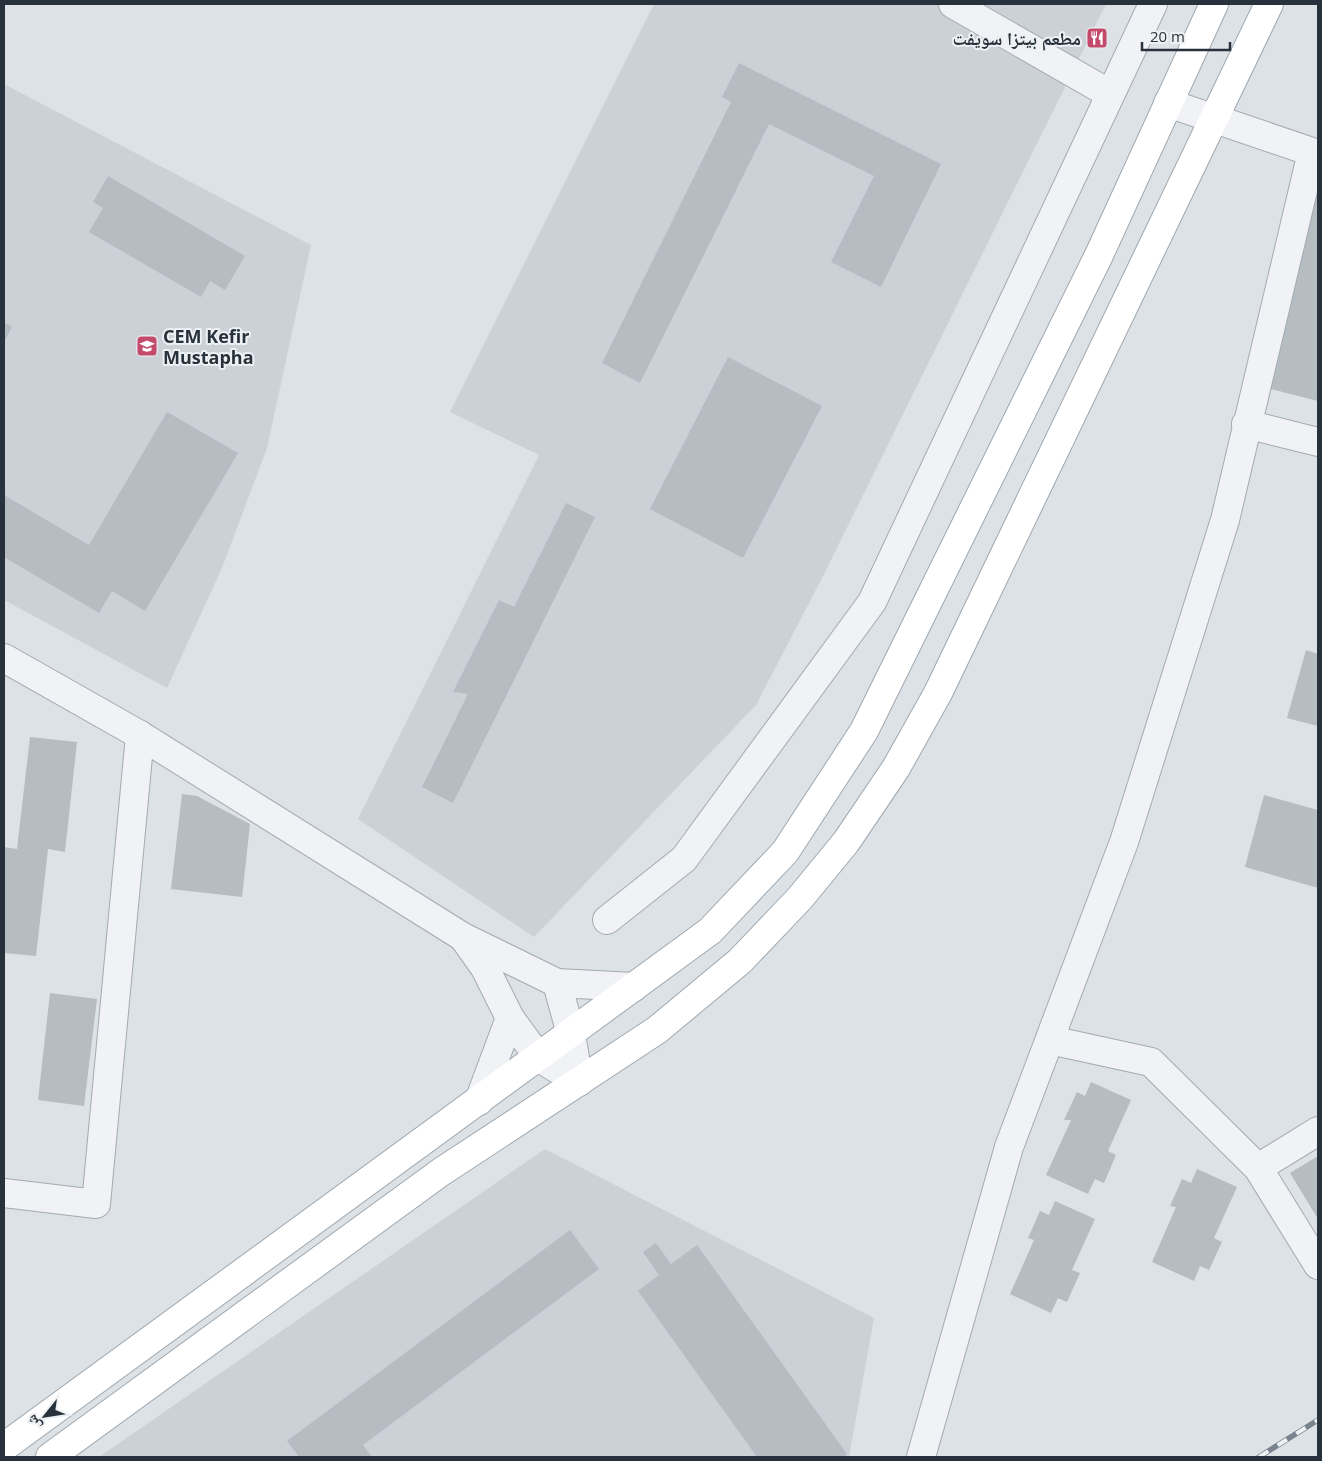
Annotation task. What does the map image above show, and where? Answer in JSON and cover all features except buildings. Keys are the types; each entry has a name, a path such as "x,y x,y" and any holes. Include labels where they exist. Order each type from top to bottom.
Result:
{"main road":[{"path":"4,1447 539,1058 710,931 785,852 864,731 1094,264 1214,4"},
{"path":"50,1457 441,1172 657,1030 740,960 800,898 835,856 896,768 942,684 1216,118 1269,4"}],"street":[{"path":"953,4 1110,94"},
{"path":"607,920 684,860 872,602 1153,4"},
{"path":"921,1457 1010,1147 1124,842 1225,520 1246,424 1316,145 1168,103"},
{"path":"1246,424 1318,442"},
{"path":"4,658 140,735 463,937 557,983 634,987"},
{"path":"4,1193 96,1204 140,735"},
{"path":"463,937 485,968 510,1018 539,1058 578,1082"},
{"path":"557,983 571,1034 578,1082"},
{"path":"479,1101 510,1018"},
{"path":"1050,1040 1151,1062 1258,1168 1318,1265"},
{"path":"1258,1168 1318,1131"}],"shaded area":[{"path":"654,4 1106,4 823,576 756,705 534,937 358,819 539,455 450,412"},
{"name":"CEM Kefir Mustapha","path":"4,84 311,245 267,448 222,568 167,688 4,600"},
{"path":"545,1149 874,1318 849,1457 99,1457"}],"railway":[{"path":"1259,1457 1318,1420"}],"place":[{"name":"مطعم بيتزا سويفت","path":"1097,38"},
{"name":"CEM Kefir Mustapha","path":"147,346"}]}
